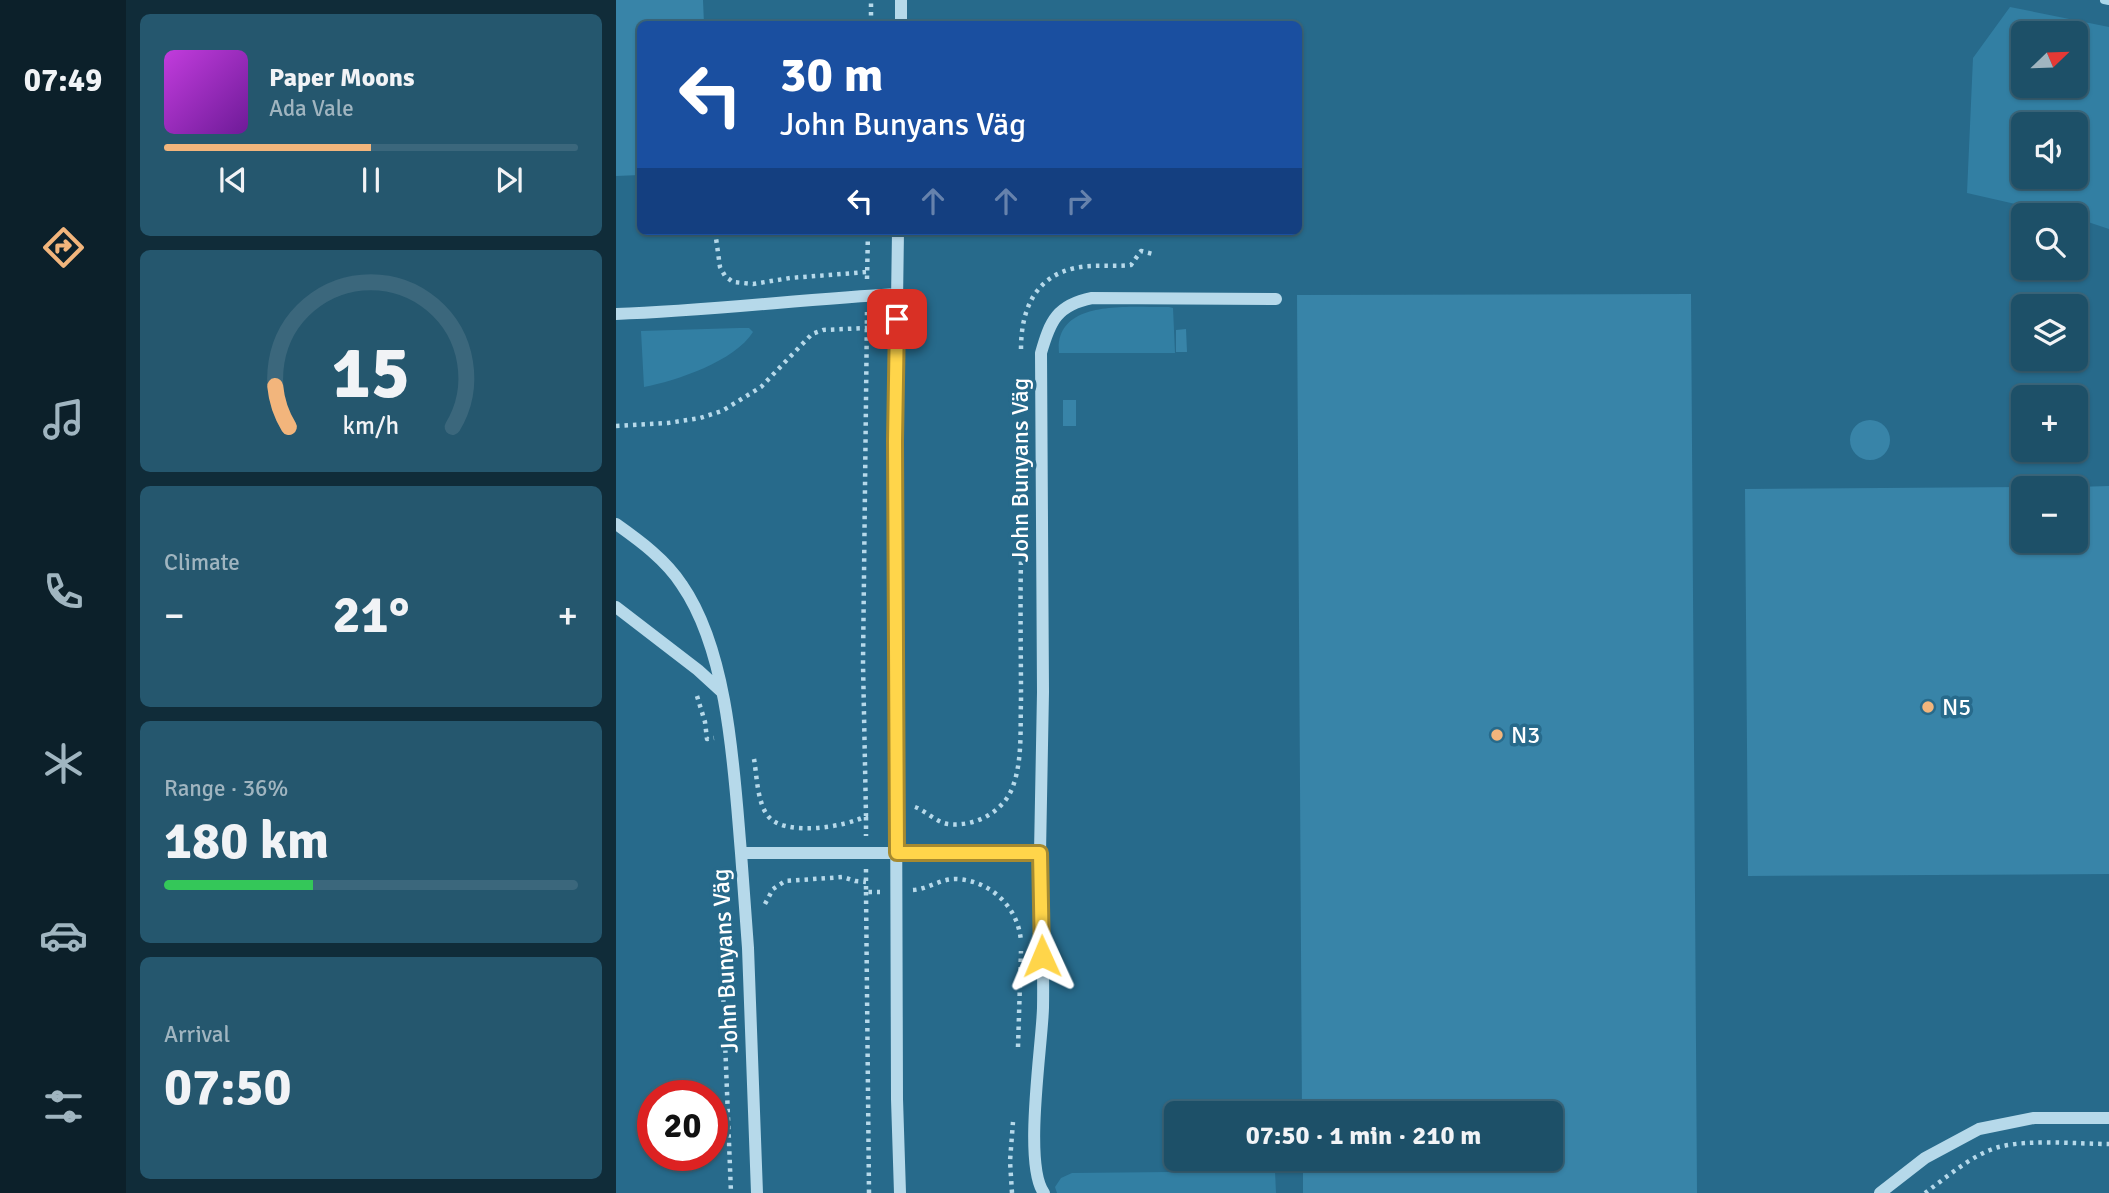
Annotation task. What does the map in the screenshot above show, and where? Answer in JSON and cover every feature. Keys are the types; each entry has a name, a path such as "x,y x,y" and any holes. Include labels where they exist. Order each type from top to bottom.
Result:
{"street":[{"path":"901,0 901,21"},
{"path":"898,235 895,441 897,1099 900,1193"},
{"path":"616,314 897,295"},
{"name":"John Bunyans Väg","path":"1044,1193 1039,1187 1035,1153 1043,1007 1040,853 1043,692 1041,353 1048,328 1055,316 1079,300 1276,299"},
{"name":"John Bunyans Väg","path":"616,524 659,558 682,584 704,623 712,648 729,737 741,853 748,948 757,1193"},
{"path":"616,607 721,691"},
{"name":"John Bunyans Väg","path":"741,853 1040,853"},
{"path":"1880,1193 1925,1158 1979,1129 2034,1118 2109,1118"}],"path":[{"path":"871,0 871,21"},
{"path":"716,235 720,267 725,276 733,282 753,284 867,272"},
{"path":"867,235 863,663 869,1193"},
{"path":"1020,359 1026,307 1042,286 1073,269 1131,265 1141,251 1153,254"},
{"path":"616,426 668,423 722,411 761,387 812,334 823,330 867,328"},
{"path":"865,805 917,807 945,823 966,823 993,813 1010,794 1018,769 1020,727 1021,548"},
{"path":"692,687 700,702 707,738 729,737"},
{"path":"752,748 764,808 768,817 776,824 786,827 833,827 853,823 866,816"},
{"path":"866,892 925,889 954,879 979,883 1010,906 1019,926 1021,948 1018,1055"},
{"path":"1012,1193 1010,1161 1013,1116"},
{"path":"1925,1193 1975,1159 1998,1147 2021,1144 2109,1143"}],"shaded area":[{"path":"2010,7 2079,21 2011,21 2011,98 2088,98 2088,23 2109,27 2109,229 2088,222 2088,203 2011,203 1967,193 1973,58"},
{"path":"1117,307 1173,308 1175,353 1059,353 1061,335 1069,322 1082,314"},
{"path":"749,328 753,332 744,342 719,361 688,375 644,387 641,331"},
{"path":"1275,1171 1276,1193 1057,1193 1055,1187 1061,1178 1072,1173"}],"building":[{"path":"616,0 703,0 704,21 637,21 637,175 616,176"},
{"name":"N3","path":"1691,294 1697,1193 1303,1193 1303,1171 1563,1171 1563,1101 1302,1101 1297,295"},
{"path":"1186,329 1187,352 1176,352 1176,330"},
{"path":"1063,400 1076,400 1076,426 1063,426"},
{"path":"1870,420 1878,421 1884,426 1889,432 1889,448 1884,454 1878,459 1870,460 1862,459 1856,454 1851,448 1850,440 1851,432 1856,426 1862,421"},
{"name":"N5","path":"2109,486 2109,874 1748,876 1745,489 2011,487 2011,553 2088,553 2088,487"}],"waterway":[{"path":"2104,0 2109,1"}],"place":[{"name":"N5","path":"1928,707"},
{"name":"N3","path":"1497,735"}],"route":[{"path":"897,319 897,853 1040,853 1042,956"}]}
